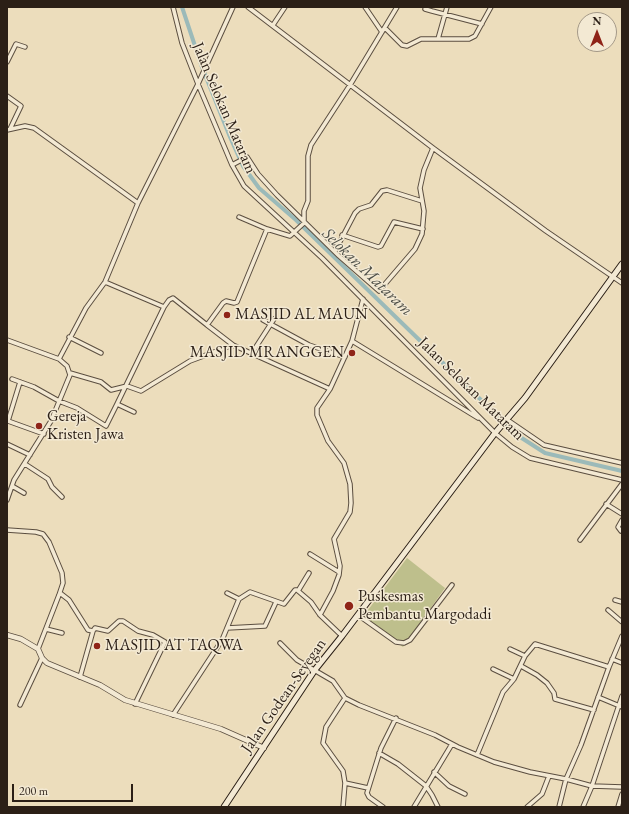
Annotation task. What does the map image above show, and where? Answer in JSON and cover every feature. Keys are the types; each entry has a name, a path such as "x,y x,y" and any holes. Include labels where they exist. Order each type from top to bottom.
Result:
{"main road":[{"name":"Jalan Godean-Seyegan","path":"224,807 314,671 505,420 525,398 622,264"}],"street":[{"name":"Jalan Selokan Mataram","path":"173,7 182,43 198,84 232,164 244,186 294,234 322,258 484,421 497,431 512,447 530,458 622,480"},
{"path":"59,359 69,337 86,308 105,282 138,203 201,78 233,7"},
{"path":"248,7 434,148 612,278 622,283"},
{"path":"273,25 285,7"},
{"path":"365,7 384,30 402,45 407,46 420,39 470,39 475,36 491,7"},
{"path":"239,217 288,237 294,234 304,222 304,212 308,198 310,148 384,30 396,7"},
{"path":"420,7 482,24"},
{"path":"438,39 446,7"},
{"path":"7,62 15,45 24,47"},
{"path":"7,96 21,106 9,129"},
{"path":"9,129 25,126 34,128 138,203"},
{"path":"232,164 247,157 258,174 304,222 379,291 415,249 423,229 420,185 426,164 434,148"},
{"path":"335,251 342,235 355,213 359,209 371,206 382,191 388,190 422,201"},
{"path":"342,235 378,247 381,246 394,222 423,229"},
{"path":"207,326 223,303 226,301 234,303 237,302 267,229"},
{"path":"105,282 164,307"},
{"path":"12,379 34,387 59,401 80,409 106,426 127,386 164,307 169,300 173,298 233,345 330,389"},
{"path":"320,615 333,591 340,572 334,538 350,512 352,503 350,484 344,463 328,441 317,415 317,408 330,389 346,357 352,341 362,298"},
{"path":"252,353 274,318"},
{"path":"263,320 309,344 346,357"},
{"path":"69,337 101,353"},
{"path":"7,340 59,359 67,366 70,373 44,434 14,480 7,500"},
{"path":"352,341 484,421"},
{"path":"70,373 101,382 111,390 127,386 138,391 143,391 184,364 233,345"},
{"path":"20,382 8,421 44,434"},
{"path":"117,404 134,412"},
{"path":"505,420 544,445 622,463"},
{"path":"7,444 30,455"},
{"path":"25,464 48,479 52,487 62,496"},
{"path":"580,540 622,484"},
{"path":"12,486 24,493"},
{"path":"606,504 622,514"},
{"path":"621,531 618,527 622,520"},
{"path":"7,530 38,532 46,537 62,573 63,583 60,593 38,649"},
{"path":"310,554 340,572"},
{"path":"173,715 222,640 239,599 253,592 282,604 286,603 295,590 298,591 309,573"},
{"path":"358,615 396,642 404,643 410,640 452,585"},
{"path":"298,591 311,602 320,615 342,636"},
{"path":"60,593 66,597 73,606 88,630 93,631"},
{"path":"228,593 239,599"},
{"path":"615,600 622,602"},
{"path":"227,628 265,626 276,602"},
{"path":"608,610 622,622"},
{"path":"80,677 93,631 96,628 108,631 119,621 123,621 138,631 154,635 165,642 135,704"},
{"path":"46,629 62,633"},
{"path":"7,635 21,639 38,649 42,658 47,663 107,689 125,700 221,729 264,748"},
{"path":"559,807 566,779 622,636"},
{"path":"280,643 297,660 333,681 346,698 359,705 396,718 477,755 494,762 592,786 621,787"},
{"path":"477,755 503,692 514,679 525,656 533,645 539,644 609,667"},
{"path":"510,649 525,656"},
{"path":"20,705 42,658"},
{"path":"612,659 622,663"},
{"path":"521,666 537,675 547,683 554,693 554,699 594,710"},
{"path":"493,669 514,679"},
{"path":"583,807 620,707 622,696"},
{"path":"598,697 620,707"},
{"path":"343,807 345,783 343,771 323,743 326,727 346,698"},
{"path":"383,807 367,795 368,788 379,753 396,718"},
{"path":"414,807 452,744"},
{"path":"379,753 398,764 426,786 438,807"},
{"path":"434,772 449,786 465,794"},
{"path":"527,807 542,794 549,776"},
{"path":"345,783 368,788"},
{"path":"618,807 622,794"}],"green space":[{"path":"407,558 445,588 403,647 362,618"}],"waterway":[{"name":"Selokan Mataram","path":"182,7 202,67 230,137 243,166 259,188 296,220 517,435 545,453 622,471"}],"place":[{"name":"MASJID AL MAUN","path":"227,315"},
{"name":"MASJID MRANGGEN","path":"352,353"},
{"name":"Gereja Kristen Jawa","path":"39,426"},
{"name":"Puskesmas Pembantu Margodadi","path":"349,606"},
{"name":"MASJID AT TAQWA","path":"97,646"}]}
